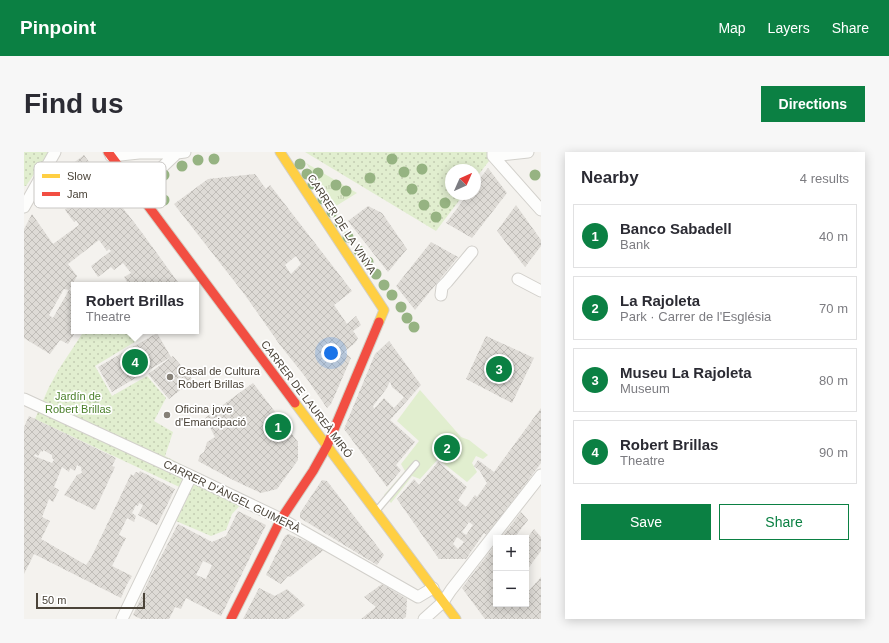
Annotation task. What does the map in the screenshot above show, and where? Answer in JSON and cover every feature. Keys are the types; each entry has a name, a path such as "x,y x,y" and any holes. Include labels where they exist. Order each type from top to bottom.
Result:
{"main road":[{"name":"CARRER DE LA VINYA","path":"280,152 384,310 327,446"},
{"name":"CARRER DE LAUREÀ MIRÓ","path":"149,208 456,619"},
{"path":"230,619 281,518 313,471 327,446"}],"street":[{"path":"49,162 55,152"},
{"path":"493,154 528,152"},
{"path":"110,154 181,153"},
{"path":"166,165 181,153"},
{"path":"493,154 541,210"},
{"path":"24,207 34,189"},
{"path":"441,295 442,287 472,252"},
{"path":"518,278 540,288"},
{"name":"CARRER D'ÀNGEL GUIMERÀ","path":"24,399 281,518 418,597 433,588"},
{"path":"424,619 443,602 541,475"},
{"path":"122,619 191,476"}],"lane":[{"path":"376,511 416,464"}],"green space":[{"path":"24,152 49,152 42,162 34,162 34,174 26,186 24,186"},
{"path":"305,152 493,152 493,156 481,171 481,164 445,164 445,200 459,200 436,231"},
{"path":"306,163 357,193 336,206"},
{"name":"Jardín de Robert Brillas","path":"82,334 134,334 138,340 95,366 112,396 147,376 166,398 154,421 173,432 165,456 247,498 232,514 226,530 211,536 176,521 190,492 35,419 49,387"},
{"path":"420,390 461,437 469,440 488,455 483,459 476,456 472,463 477,472 467,482 438,459 420,479 412,476 391,503 384,495 405,471 401,464 419,441 397,421"}],"building":[{"path":"84,155 89,162 75,162"},
{"path":"488,168 507,193 472,238 446,223 463,200 481,200 481,177"},
{"path":"255,174 266,189 270,185 352,291 334,305 347,324 356,316 361,325 353,331 358,338 355,343 344,352 351,358 331,404 327,408 245,295 174,204 208,179","holes":["296,256 301,264 291,274 285,265"]},
{"path":"516,205 541,240 541,246 525,267 497,231"},
{"path":"368,206 382,213 407,249 388,272 348,221"},
{"path":"67,208 123,208 178,282 127,282 124,277 131,273 123,263 114,270 111,267 98,277 91,266 111,251 109,249 107,251 99,240 68,264 77,276 74,282 71,282 69,290 71,291 71,334 74,334 68,344 60,340 50,354 24,338 24,229 32,214 53,244 79,225 76,220 74,222 65,210","holes":["64,289 69,290 53,318 49,315"]},
{"path":"431,242 458,257 415,310 396,286"},
{"path":"155,334 158,334 171,357 112,392 98,367"},
{"path":"486,336 534,358 512,403 466,379"},
{"path":"389,341 421,385 390,420 415,442 396,465 401,470 387,487 344,429 375,354","holes":["390,381 392,387 404,397 394,408 384,398 374,409 373,406 387,388"]},
{"name":"Casal de Cultura Robert Brillas","path":"173,356 193,380 169,399 148,374"},
{"path":"253,383 298,442 298,460 277,489 261,493 198,461 200,455 204,452 207,442 215,437 205,418"},
{"path":"541,408 541,463 487,535 484,533 466,559 439,559 397,499 414,479 419,485 438,462 467,487 458,500 466,507 475,495 477,497 487,483 480,471 474,466 478,460 494,472","holes":["469,522 473,525 466,535 462,532","457,537 464,542 458,549 453,544"]},
{"path":"29,416 116,458 112,466 115,467 95,510 64,495 77,475 82,473 81,467 77,465 75,471 70,468 69,472 62,467 54,487 59,490 53,502 49,499 42,517 50,521 41,539 86,565 92,556 131,474 133,476 136,472 139,473 140,471 175,489 157,525 138,515 143,505 139,503 138,506 136,505 132,513 136,516 134,522 127,518 119,535 126,538 112,566 132,576 121,598 34,554 24,574 24,427","holes":["43,450 52,455 54,460 52,463 34,456 35,454 38,456 41,451 43,452"]},
{"path":"322,480 327,481 384,555 377,565 300,518 300,513"},
{"path":"238,511 266,525 221,616 186,598 181,609 175,607 169,619 141,619 133,615 178,524 212,542 226,536","holes":["203,561 212,565 206,579 196,575"]},
{"path":"521,512 528,520 516,535 503,535"},
{"path":"534,529 541,537 541,551 529,567 529,536"},
{"path":"288,534 325,549 290,577 288,576 281,584 266,575 285,536"},
{"path":"493,548 493,607 529,607 529,591 541,577 541,619 485,619 462,588"},
{"path":"382,584 407,599 406,617 403,619 361,619 376,607 364,597"},
{"path":"259,588 275,596 287,589 305,605 288,619 243,619"}],"traffic: slow":[{"path":"280,152 384,310 379,322"},
{"path":"295,403 456,619"}],"traffic: jam":[{"path":"108,152 115,162"},
{"path":"150,208 295,403"},
{"path":"231,619 281,519 313,471 327,446 379,322"}],"place":[{"name":"Robert Brillas","path":"135,362"},
{"name":"Museu La Rajoleta","path":"499,369"},
{"name":"Casal de Cultura Robert Brillas","path":"170,377"},
{"name":"Oficina jove d'Emancipació","path":"167,415"},
{"name":"Banco Sabadell","path":"278,427"},
{"name":"La Rajoleta","path":"447,448"}]}
